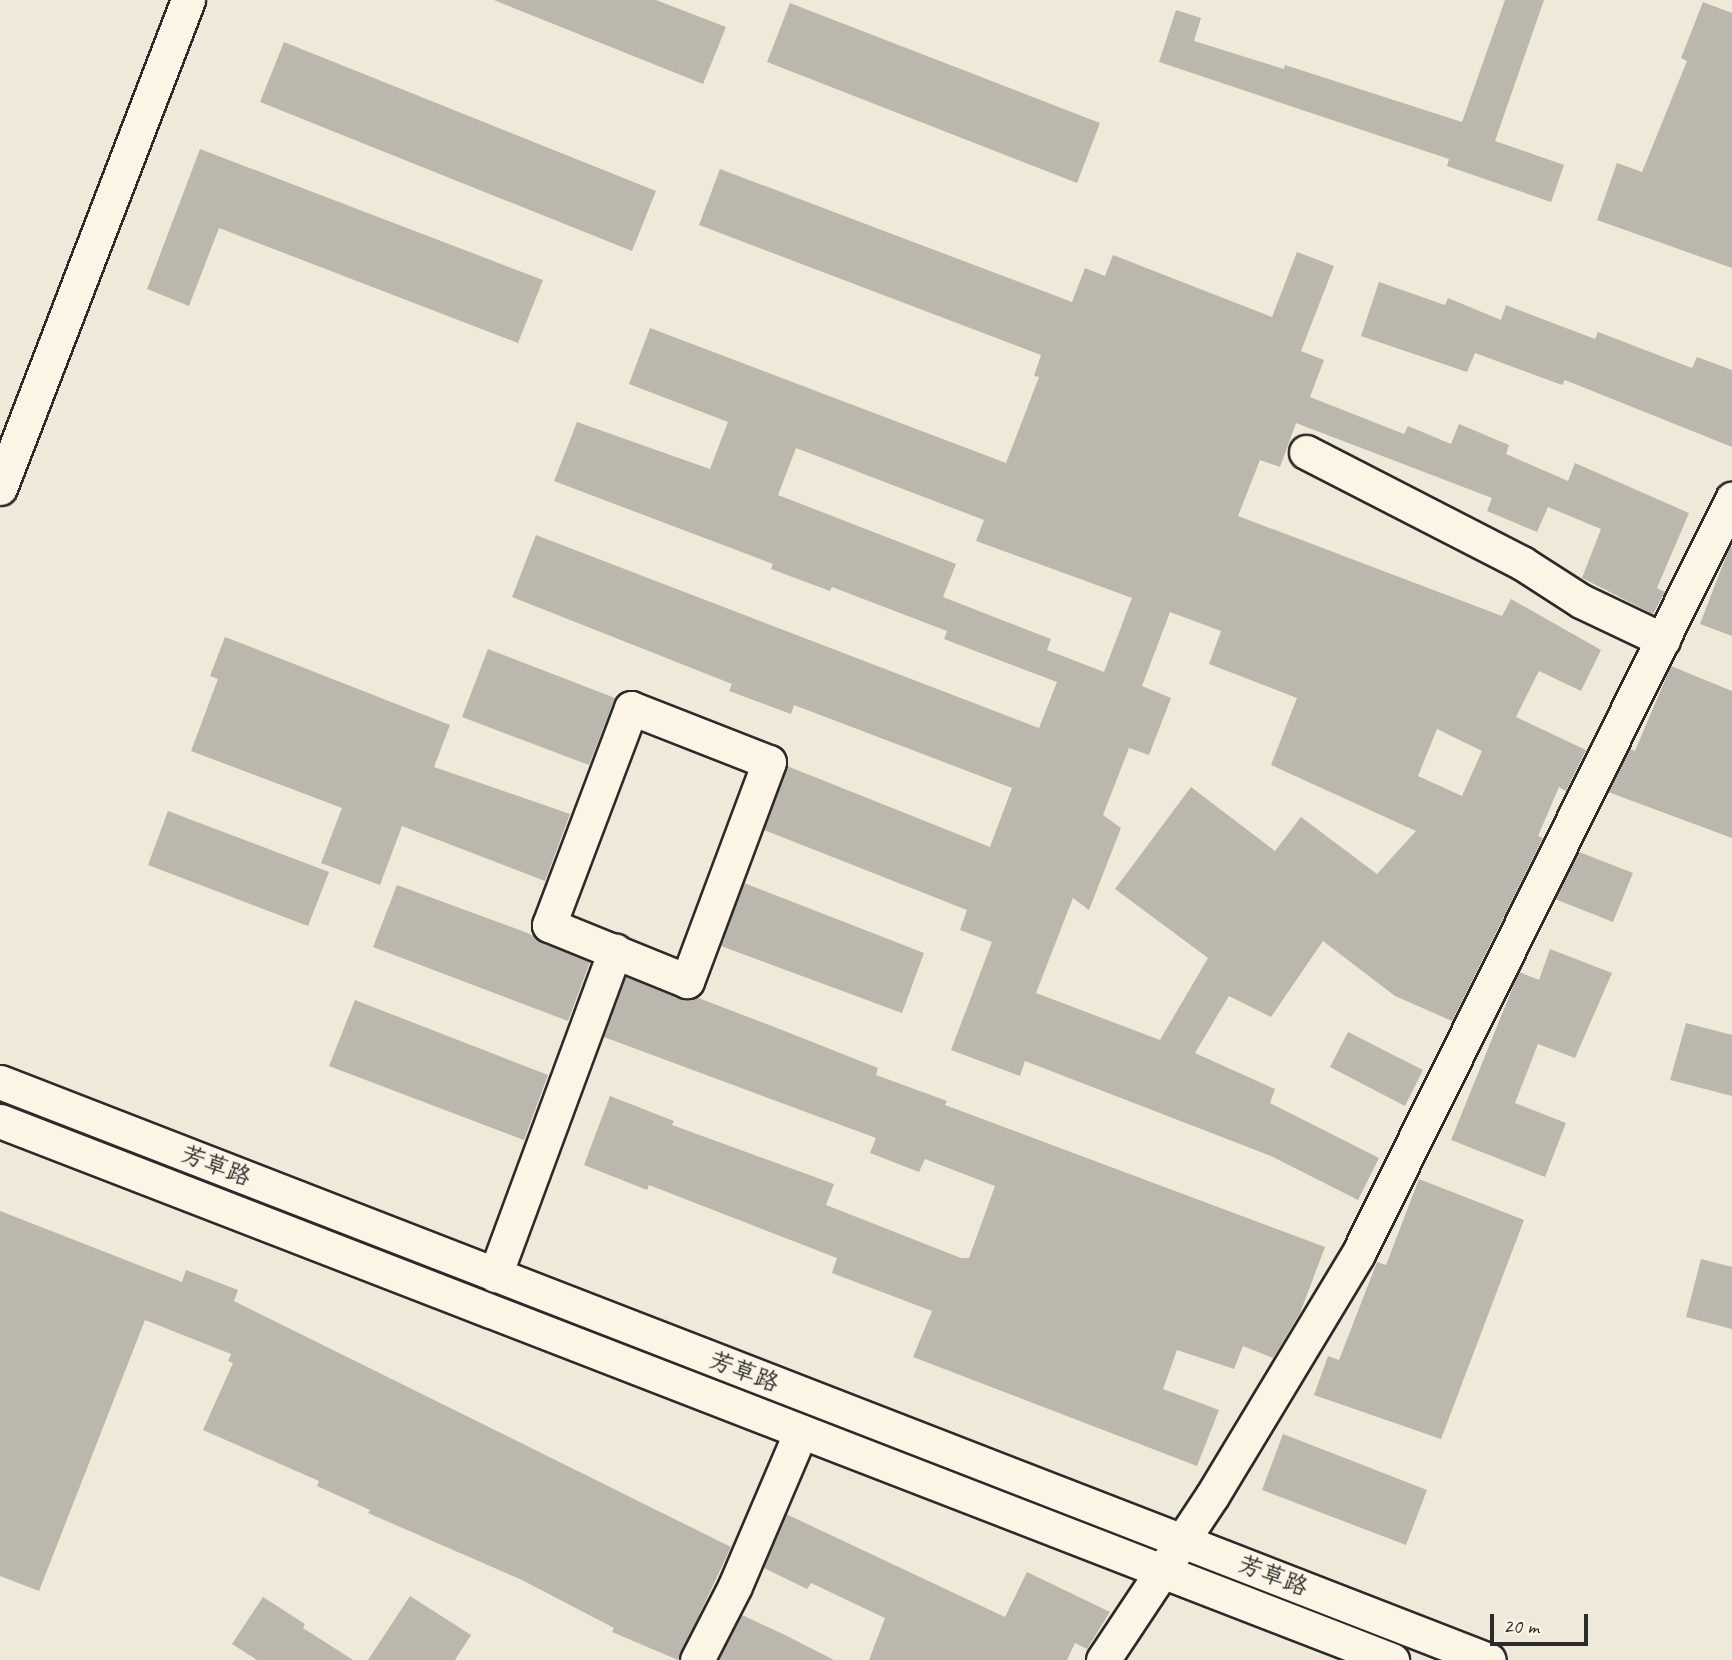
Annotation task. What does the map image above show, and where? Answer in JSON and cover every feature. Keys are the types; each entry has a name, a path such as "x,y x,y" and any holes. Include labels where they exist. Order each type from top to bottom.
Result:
{"street":[{"path":"0,488 188,0"},
{"path":"1306,452 1522,563 1581,601 1663,640"},
{"path":"1103,1660 1162,1571 1359,1254 1732,499"},
{"path":"631,708 769,762 687,981 615,951 549,925 631,708"},
{"path":"495,1275 615,951"},
{"name":"芳草路","path":"0,1082 1489,1660"},
{"name":"芳草路","path":"0,1121 1392,1660"},
{"path":"697,1660 735,1586 802,1431"}],"building":[{"path":"494,0 656,0 726,27 703,84"},
{"path":"1505,0 1544,0 1495,141 1564,165 1551,202 1447,166 1449,159 1159,62 1176,10 1201,18 1194,41 1284,69 1285,65 1462,122"},
{"path":"1703,2 1732,13 1732,268 1597,220 1617,163 1642,172 1687,61 1681,58"},
{"path":"790,3 1100,123 1077,183 767,62"},
{"path":"284,42 656,191 632,251 260,102"},
{"path":"200,149 543,280 518,343 219,228 189,306 147,289"},
{"path":"720,169 1072,302 1085,268 1105,276 1113,255 1272,317 1297,252 1334,266 1301,351 1324,360 1310,397 1404,434 1408,426 1451,444 1459,424 1509,445 1506,454 1568,481 1575,463 1689,513 1657,588 1665,592 1653,614 1582,578 1601,529 1548,507 1537,532 1487,511 1492,498 1296,423 1280,467 1260,460 1238,516 1502,616 1511,599 1601,650 1581,691 1539,671 1516,717 1586,750 1566,791 1559,787 1538,836 1543,838 1452,1021 1395,996 1323,941 1271,1017 1229,996 1195,1053 1275,1089 1270,1103 1379,1158 1358,1200 1271,1156 1025,1061 1020,1076 951,1050 992,942 960,930 967,910 764,830 787,766 990,847 1012,788 794,705 791,714 729,691 732,684 512,597 536,535 1039,728 1057,682 944,639 947,631 832,587 830,591 771,569 773,564 554,481 577,422 710,469 728,422 629,384 650,328 1006,463 1039,377 1034,376 1041,355 699,225","holes":["796,448 984,520 976,541 1132,598 1104,672 1047,650 1051,639 943,597 956,564 778,495","1170,612 1221,631 1209,664 1297,698 1271,765 1416,831 1377,874 1301,817 1275,851 1191,787 1115,889 1208,958 1160,1040 1036,993 1073,898 1089,910 1121,828 1103,815 1129,748 1149,755 1171,698 1142,686","1437,729 1482,751 1462,796 1418,776"]},
{"path":"1379,282 1445,305 1448,298 1501,320 1506,305 1595,339 1598,332 1692,368 1697,357 1732,370 1732,447 1565,380 1562,385 1475,353 1467,372 1361,336"},
{"path":"1730,546 1732,547 1732,636 1700,624"},
{"path":"225,637 450,725 434,767 570,814 545,881 402,826 380,885 321,863 342,808 191,751 218,679 210,676"},
{"path":"488,649 615,698 589,765 462,717"},
{"path":"1671,666 1732,691 1732,838 1608,792 1630,749 1635,751"},
{"path":"168,811 329,872 308,926 148,865"},
{"path":"1579,852 1633,873 1613,922 1555,899"},
{"path":"744,883 924,953 902,1013 721,946"},
{"path":"397,885 525,932 590,962 568,1021 373,947"},
{"path":"1550,949 1612,973 1575,1058 1538,1044 1515,1103 1566,1123 1545,1177 1451,1140 1519,972 1539,980"},
{"path":"626,977 680,999 696,997 782,1030 878,1068 876,1075 947,1101 945,1105 1325,1247 1300,1313 1273,1358 1243,1346 1234,1369 1177,1350 1163,1389 1219,1410 1197,1466 913,1357 932,1311 832,1273 837,1258 649,1185 647,1190 584,1165 610,1096 674,1121 672,1125 834,1184 826,1205 961,1258 969,1258 995,1186 925,1159 919,1172 870,1153 876,1138 604,1037"},
{"path":"355,1000 548,1075 524,1140 329,1066"},
{"path":"1686,1023 1732,1035 1732,1096 1670,1080"},
{"path":"1348,1032 1423,1070 1405,1106 1330,1067"},
{"path":"1419,1179 1524,1220 1441,1439 1314,1395 1328,1356 1339,1360 1377,1262 1386,1265"},
{"path":"0,1211 182,1282 186,1270 238,1290 234,1301 731,1547 678,1660 612,1632 614,1628 522,1580 368,1513 370,1510 317,1486 319,1481 203,1430 233,1363 228,1361 231,1354 145,1320 39,1591 0,1576"},
{"path":"1701,1259 1732,1267 1732,1329 1686,1317"},
{"path":"1283,1434 1427,1490 1406,1545 1262,1490"},
{"path":"786,1514 1005,1617 1027,1572 1110,1612 1087,1649 1075,1643 1067,1660 869,1660 885,1618 811,1583 807,1589 764,1568"},
{"path":"410,1596 471,1635 455,1660 368,1660"},
{"path":"263,1597 305,1624 303,1628 353,1660 257,1660 232,1644"},
{"path":"742,1615 785,1635 834,1660 719,1660"}]}
